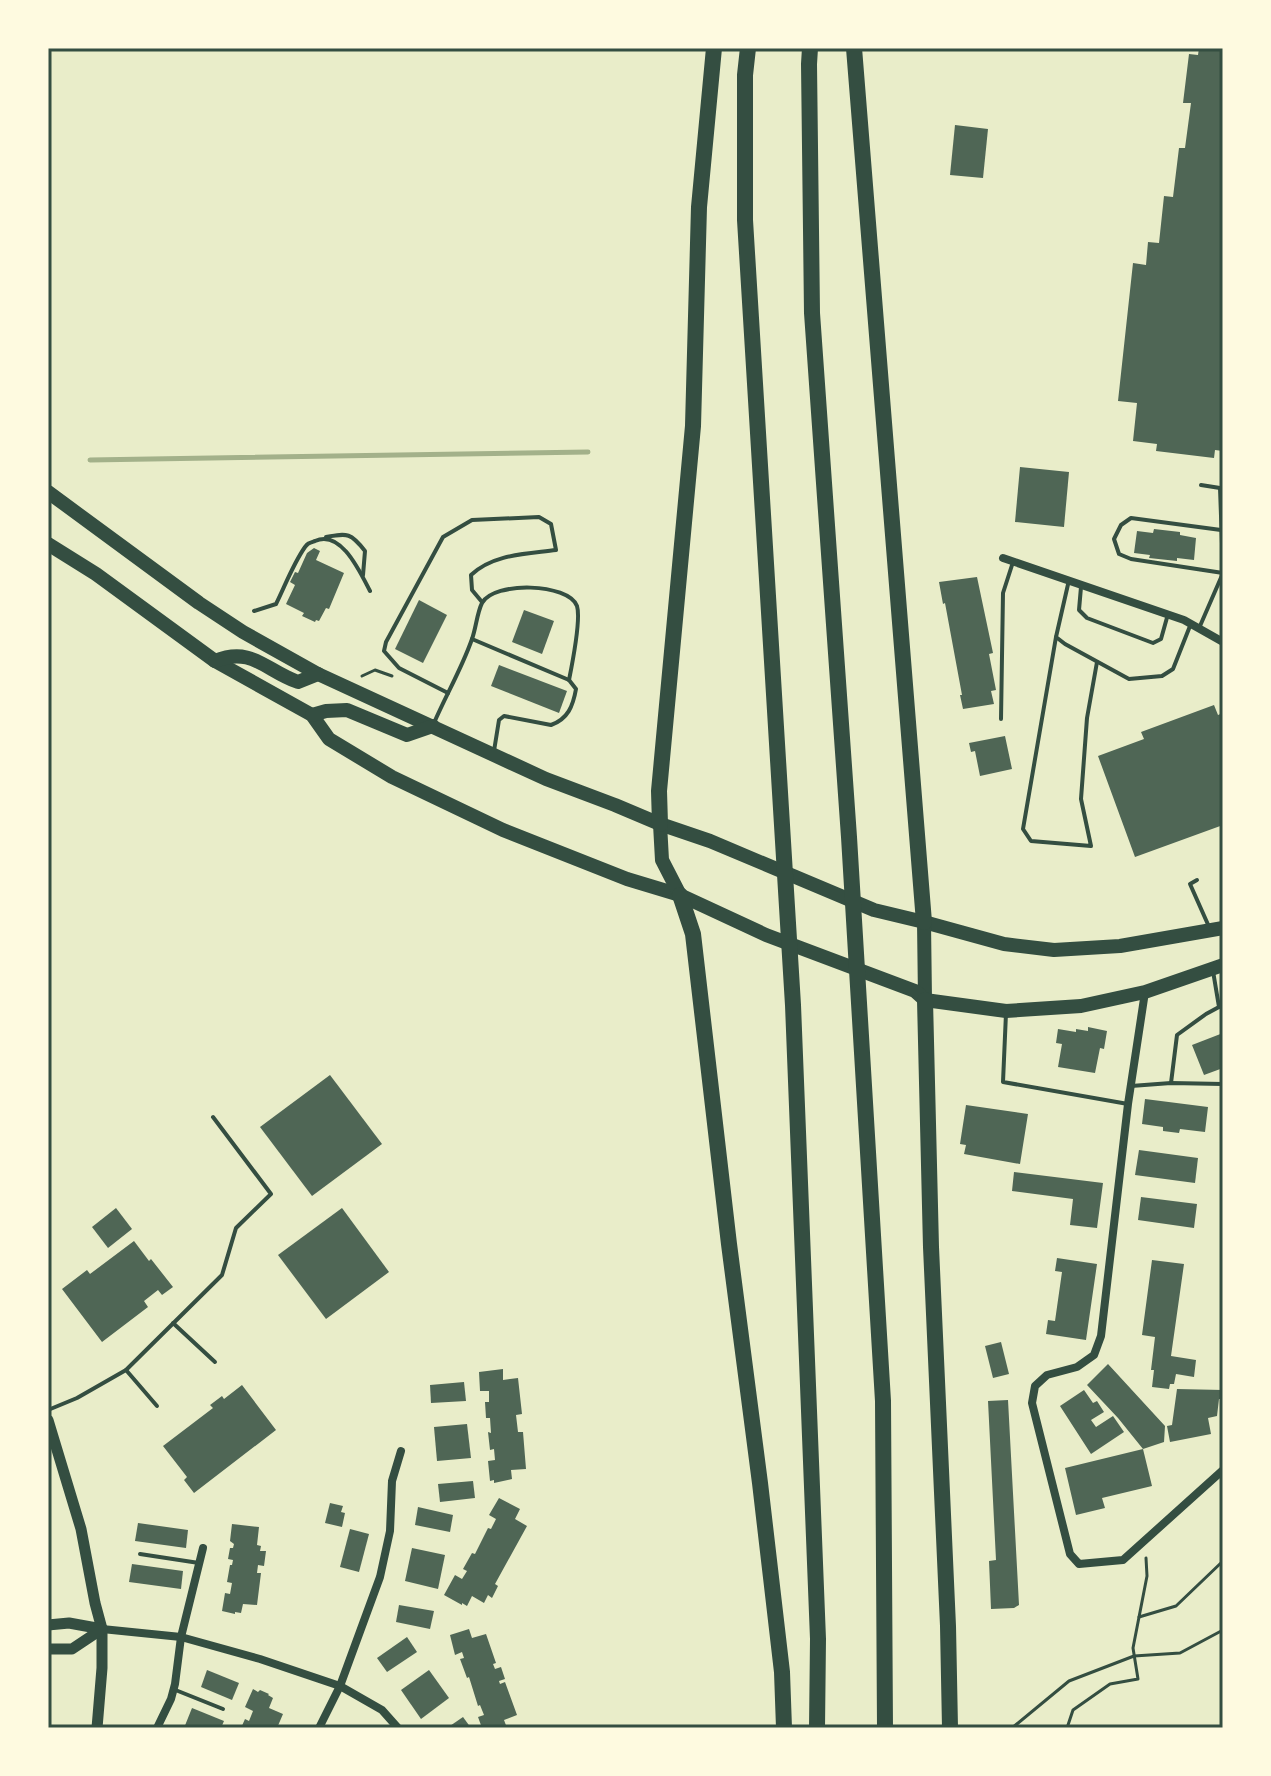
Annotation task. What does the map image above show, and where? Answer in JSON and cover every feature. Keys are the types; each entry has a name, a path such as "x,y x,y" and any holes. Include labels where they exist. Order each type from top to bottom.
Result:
{"highway":[{"path":"660,824 659,791 693,426 699,207 714,48"},
{"path":"748,48 745,75 745,220 793,1005 818,1639 817,1728"},
{"path":"810,48 812,313 862,1035 883,1401 885,1728"},
{"path":"854,48 924,922"},
{"path":"680,895 693,934 782,1672 784,1728"},
{"path":"925,1000 931,1247 950,1728"}],"main road":[{"path":"48,492 199,603 318,674 546,779 710,841 874,910 1004,944 1054,950 1120,946 1217,929"},
{"path":"48,544 96,574 215,661 312,715 329,739 405,783 503,830 627,879 680,895 766,935 915,991 925,1000 1006,1011 1081,1006 1145,992 1218,967"},
{"path":"215,661 229,655 254,658 285,678 298,682 318,674"},
{"path":"312,715 347,710 407,735 433,726"},
{"path":"660,824 662,860 680,895"},
{"path":"924,922 925,1000"}],"street":[{"path":"1003,558 1168,614 1223,642"},
{"path":"1145,992 1128,1104 1101,1336 1094,1355 1077,1367 1047,1375 1035,1386 1032,1403 1070,1554 1079,1564 1123,1560 1223,1470"},
{"path":"48,1420 81,1529 102,1629 97,1728"},
{"path":"319,1728 340,1686 380,1577 390,1531 392,1481 401,1451"},
{"path":"157,1728 171,1699 181,1637 203,1548"},
{"path":"48,1625 69,1623 181,1637 260,1659 340,1686 382,1710 398,1728"},
{"path":"48,1649 72,1649 102,1629"}],"lane":[{"path":"1199,629 1223,572 1221,486 1201,485"},
{"path":"448,693 399,668 384,651 443,537 472,520 539,517 551,524 556,550 495,559 471,575 472,590 482,602"},
{"path":"1221,530 1131,518 1121,525 1114,539 1119,554 1131,559 1223,572"},
{"path":"254,611 276,604 306,544 322,538 345,534 355,538 365,551 363,578"},
{"path":"322,538 340,545 356,565 370,591"},
{"path":"1001,719 1003,593 1013,562"},
{"path":"1069,580 1056,637 1023,829 1031,841 1091,846 1081,799 1087,718 1097,662"},
{"path":"1081,584 1079,610 1087,618 1153,643 1161,639 1168,614"},
{"path":"433,726 472,639 482,602 493,592 518,587 541,589 561,594 577,606 577,635 569,680"},
{"path":"1056,637 1129,679 1162,676 1173,669 1190,623"},
{"path":"472,639 569,680 576,689 573,705 565,717 551,725 504,716 499,720 494,754"},
{"path":"1197,880 1190,884 1217,929"},
{"path":"1171,1083 1177,1035 1221,1007 1218,967"},
{"path":"1006,1011 1003,1082 1128,1104"},
{"path":"1131,1086 1223,1084"},
{"path":"48,1410 77,1398 126,1370 222,1275 236,1228 271,1194 213,1117"},
{"path":"173,1323 215,1362"},
{"path":"126,1370 157,1406"},
{"path":"140,1554 199,1563"},
{"path":"173,1689 223,1709"}],"path":[{"path":"359,678 375,670 390,677 396,675 399,668"},
{"path":"1067,1728 1073,1710 1085,1701 1110,1684 1138,1679 1133,1648 1147,1576 1146,1539"},
{"path":"1139,1617 1176,1606 1223,1561"},
{"path":"1012,1728 1069,1681 1134,1656 1180,1653 1223,1630"}],"building":[{"path":"1199,48 1223,48 1223,451 1215,450 1214,458 1156,451 1157,444 1133,441 1137,403 1118,401 1133,263 1146,265 1148,242 1159,243 1164,196 1173,197 1179,148 1185,148 1191,103 1183,103 1189,54 1198,55"},
{"path":"955,125 988,129 983,178 950,175"},
{"path":"1020,467 1069,472 1064,527 1015,522"},
{"path":"1154,529 1180,532 1180,535 1196,538 1194,560 1149,558 1150,555 1134,553 1137,531 1153,533"},
{"path":"314,548 320,551 316,560 344,573 329,609 326,608 319,621 315,622 286,604 295,585 290,582 295,572 298,573 307,553"},
{"path":"977,577 993,653 989,654 996,690 991,691 994,704 963,709 939,582"},
{"path":"419,600 447,615 423,663 395,649"},
{"path":"524,610 554,621 542,654 512,642"},
{"path":"499,665 567,691 559,713 491,686"},
{"path":"1214,705 1218,715 1223,713 1223,825 1135,857 1098,756 1144,739 1141,732"},
{"path":"1005,736 1012,769 980,776 975,751 971,752 969,743"},
{"path":"1088,1027 1107,1031 1095,1073 1058,1067 1062,1044 1056,1043 1058,1029 1076,1032 1076,1029 1088,1031"},
{"path":"1223,1033 1223,1068 1204,1075 1192,1045"},
{"path":"330,1075 382,1144 312,1196 260,1127"},
{"path":"1145,1099 1208,1107 1205,1132 1180,1129 1179,1133 1163,1131 1163,1127 1142,1124"},
{"path":"966,1105 1028,1114 1020,1164 964,1154 966,1145 960,1144"},
{"path":"1139,1150 1198,1158 1195,1183 1135,1175"},
{"path":"1014,1172 1103,1183 1097,1228 1070,1225 1073,1199 1012,1191"},
{"path":"1141,1197 1197,1204 1194,1228 1138,1220"},
{"path":"116,1208 132,1229 108,1248 92,1227"},
{"path":"342,1208 389,1272 326,1319 278,1255"},
{"path":"134,1241 173,1287 162,1295 158,1290 144,1301 148,1307 102,1342 62,1289 87,1270 90,1274"},
{"path":"1057,1258 1097,1264 1086,1340 1046,1334 1048,1320 1055,1321 1062,1272 1055,1271"},
{"path":"1152,1260 1184,1264 1171,1356 1196,1360 1194,1377 1176,1374 1174,1384 1170,1384 1169,1389 1152,1387 1155,1337 1142,1335"},
{"path":"1001,1342 1009,1374 993,1378 985,1346"},
{"path":"1108,1364 1165,1426 1164,1442 1143,1449 1087,1385"},
{"path":"503,1369 503,1380 518,1378 522,1414 516,1415 518,1432 523,1432 526,1469 511,1470 512,1479 494,1483 494,1480 490,1481 488,1461 495,1460 494,1449 490,1450 490,1418 486,1418 485,1402 489,1402 489,1391 480,1391 479,1372"},
{"path":"464,1382 466,1401 431,1403 430,1385"},
{"path":"242,1385 276,1430 194,1493 184,1480 187,1477 163,1446 213,1408 210,1405"},
{"path":"1177,1389 1223,1390 1217,1416 1208,1418 1211,1434 1170,1442 1167,1426 1172,1425"},
{"path":"1084,1390 1104,1412 1091,1420 1096,1427 1113,1416 1124,1432 1091,1454 1060,1406"},
{"path":"1008,1400 1019,1605 991,1609 989,1561 996,1560 988,1401"},
{"path":"467,1424 471,1458 437,1461 434,1427"},
{"path":"1143,1449 1152,1486 1102,1498 1105,1508 1076,1515 1065,1468"},
{"path":"473,1481 475,1498 440,1502 438,1484"},
{"path":"499,1498 520,1509 515,1519 527,1526 495,1584 498,1586 492,1598 488,1595 484,1603 472,1596 467,1606 462,1605 444,1595 455,1575 462,1579 467,1571 463,1569 472,1553 475,1554 488,1528 491,1529 496,1519 489,1515"},
{"path":"330,1503 343,1506 342,1527 325,1523"},
{"path":"418,1507 453,1515 450,1532 415,1525"},
{"path":"138,1523 188,1530 186,1548 135,1541"},
{"path":"232,1524 259,1527 257,1545 261,1546 260,1551 266,1551 264,1566 258,1565 257,1573 261,1573 257,1605 243,1604 241,1613 235,1614 222,1611 225,1593 230,1594 232,1583 227,1582 233,1560 228,1559 234,1544 230,1541"},
{"path":"350,1529 369,1534 359,1572 340,1567"},
{"path":"412,1548 445,1555 438,1589 405,1581"},
{"path":"132,1564 183,1571 181,1589 129,1582"},
{"path":"399,1605 434,1611 430,1629 396,1622"},
{"path":"469,1629 472,1638 486,1634 496,1663 493,1664 495,1669 501,1667 505,1679 499,1681 500,1684 505,1682 517,1715 504,1720 507,1728 482,1728 478,1717 484,1715 460,1659 464,1658 462,1652 455,1655 450,1635"},
{"path":"407,1637 417,1652 387,1672 377,1658"},
{"path":"207,1670 239,1683 232,1700 201,1687"},
{"path":"429,1670 449,1698 421,1719 401,1690"},
{"path":"253,1689 269,1694 273,1698 269,1708 283,1714 277,1728 241,1728 245,1719 249,1721 253,1711 245,1707"},
{"path":"192,1708 224,1721 221,1728 184,1728"},
{"path":"463,1717 471,1728 447,1728"}],"waterway":[{"path":"90,460 588,452"}]}
